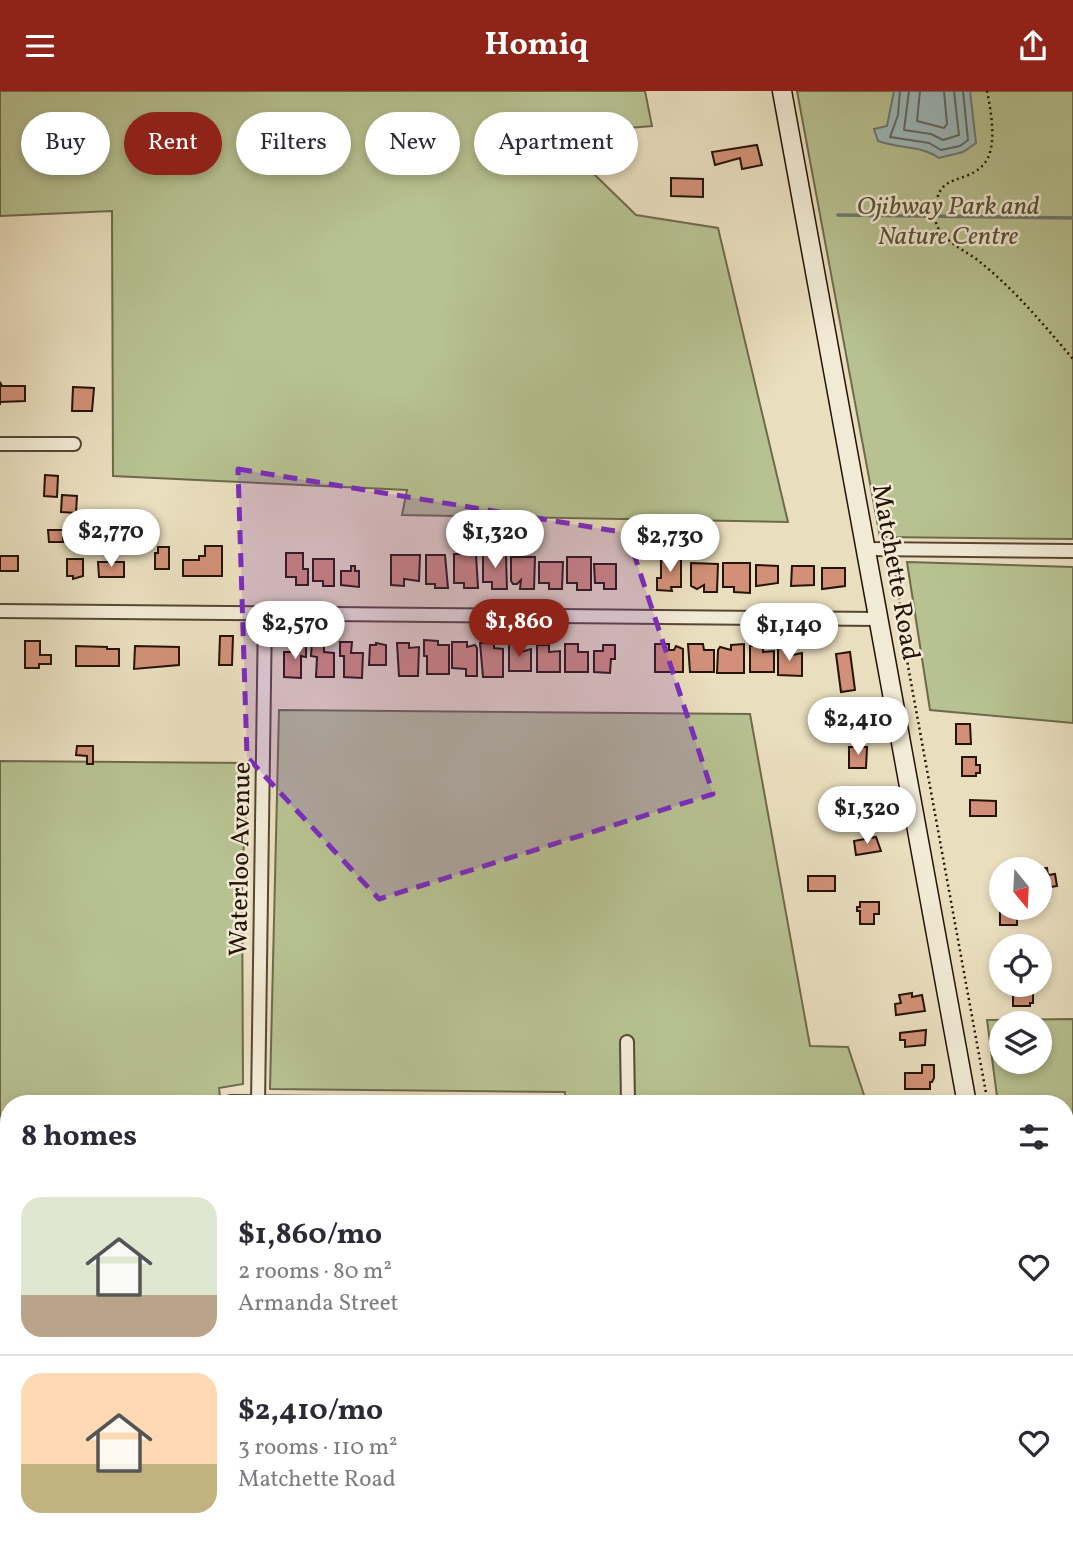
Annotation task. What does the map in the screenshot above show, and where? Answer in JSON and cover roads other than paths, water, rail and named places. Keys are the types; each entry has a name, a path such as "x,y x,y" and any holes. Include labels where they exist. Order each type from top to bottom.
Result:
{"street":[{"name":"Matchette Road","path":"782,91 965,1095"},
{"path":"0,444 74,445"},
{"path":"867,549 1073,551"},
{"path":"0,611 879,619"},
{"name":"Waterloo Avenue","path":"258,1095 265,614"},
{"path":"627,1042 628,1095"}],"water":[{"path":"894,91 970,91 976,143 963,152 939,158 925,151 878,141 874,129 887,126"}],"waterway":[{"path":"838,215 1073,218"}],"park label":[{"name":"Ojibway Park and Nature Centre","path":"948,220"}]}
